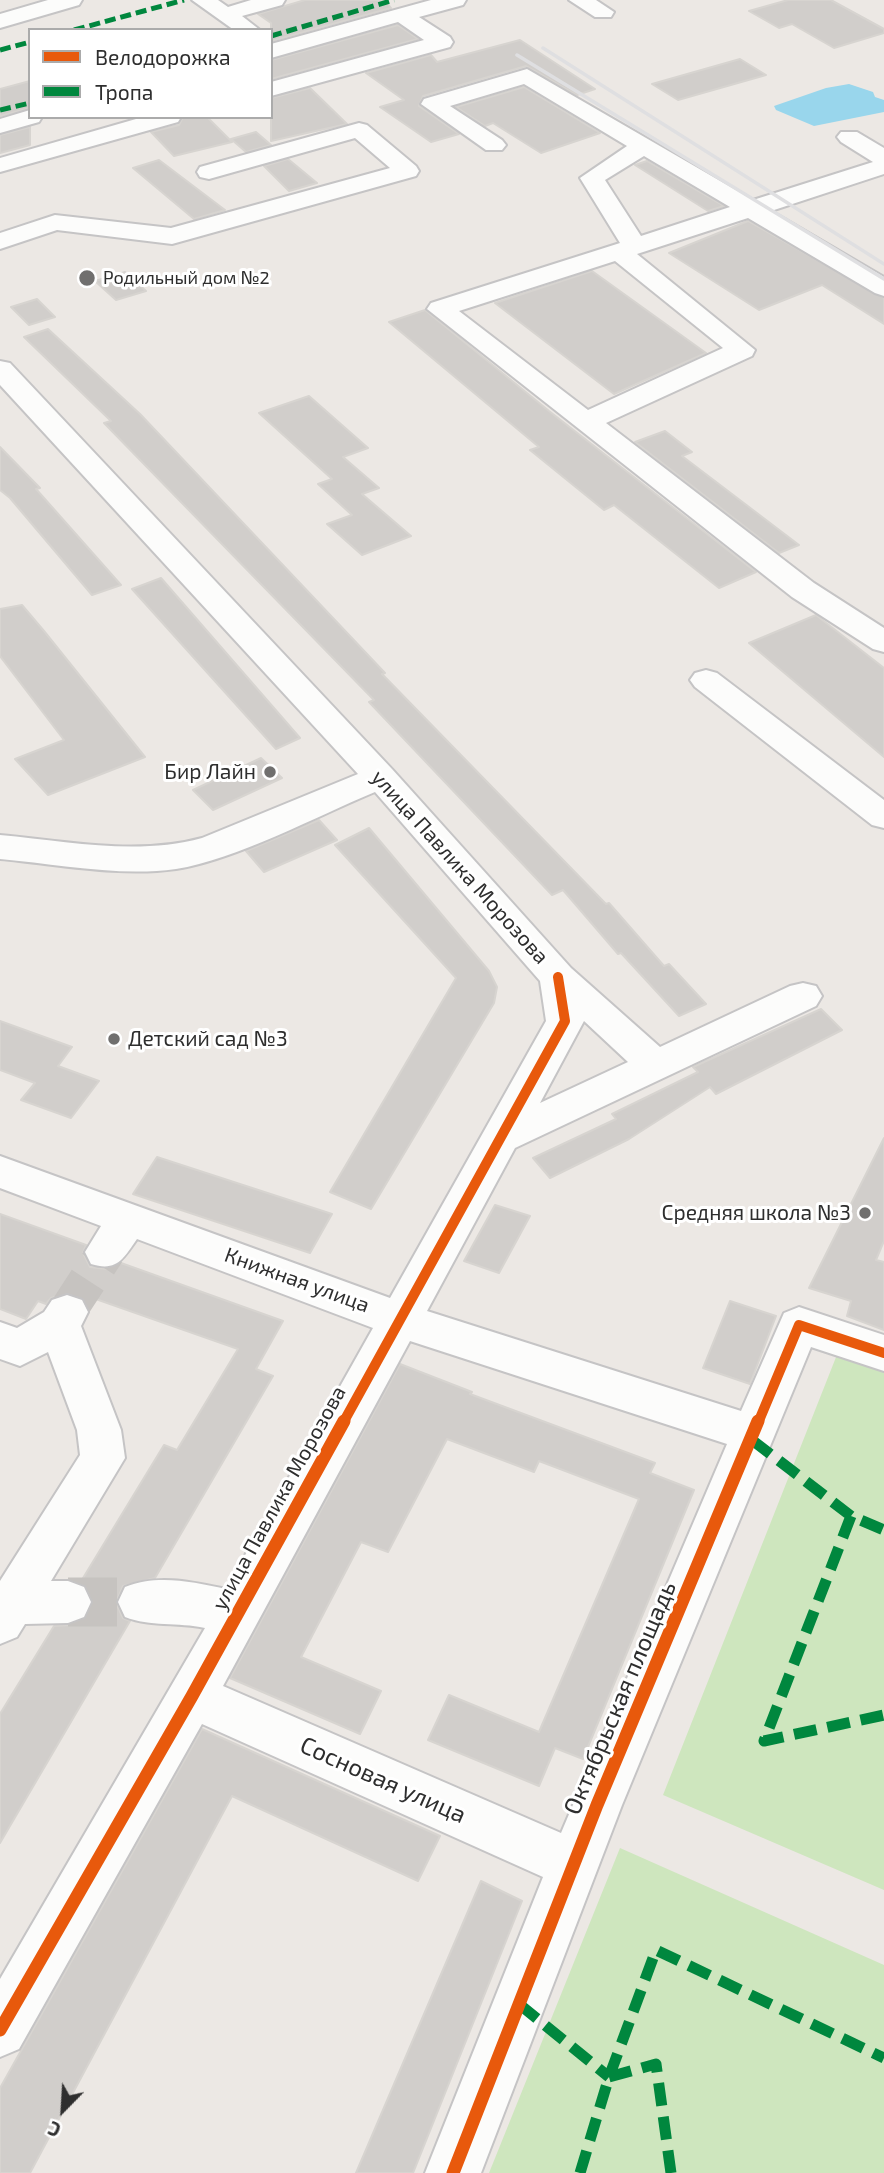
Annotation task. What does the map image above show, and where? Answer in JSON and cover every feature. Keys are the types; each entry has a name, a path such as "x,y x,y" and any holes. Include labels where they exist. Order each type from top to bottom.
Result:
{"street":[{"path":"0,21 71,0"},
{"path":"203,0 247,28"},
{"path":"225,14 274,0"},
{"path":"580,0 603,12"},
{"path":"273,49 446,1"},
{"path":"273,88 442,42 402,15"},
{"path":"494,145 432,104 527,76 884,288"},
{"path":"0,126 28,118"},
{"path":"0,164 163,119"},
{"path":"0,241 55,222 172,236 407,171 359,130 209,172"},
{"path":"849,137 884,158"},
{"path":"586,422 742,350 627,249 592,178 644,146"},
{"path":"884,166 440,309 803,590 884,642"},
{"name":"улица Павлика Морозова","path":"0,369 380,777 558,977 565,1021 398,1318 192,1696 0,2030"},
{"path":"706,680 884,817"},
{"path":"0,848 128,859 176,858 213,847 380,777"},
{"path":"558,977 656,1065"},
{"path":"500,1138 803,996"},
{"name":"Книжная улица","path":"0,1172 117,1235 398,1318 755,1434"},
{"path":"0,1340 20,1348 63,1318 99,1430 103,1458 6,1613"},
{"name":"Октябрьская площадь","path":"453,2173 573,1864 799,1325 884,1353"},
{"path":"6,1613 68,1602"},
{"path":"141,1602 184,1602 237,1613"},
{"name":"Сосновая улица","path":"192,1696 573,1864"}],"green space":[{"path":"842,1342 884,1357 884,1890 663,1795"},
{"path":"620,1848 884,1965 884,2173 489,2173"}],"water":[{"path":"849,84 873,92 875,97 884,100 884,112 814,126 776,110 774,106 826,88"}],"building":[{"path":"305,0 385,0 391,8 273,40 271,23 258,14"},
{"path":"788,0 831,0 884,29 884,33 834,48 792,24 779,28 749,11"},
{"path":"398,25 418,39 273,78 273,59"},
{"path":"520,40 595,89 577,95 526,66 423,96 419,106 459,134 431,142 380,107 404,100 366,73 431,55 437,62"},
{"path":"740,59 766,75 678,100 652,84"},
{"path":"28,82 28,109 0,116 0,89"},
{"path":"524,87 600,133 541,153 493,123 485,126 456,107"},
{"path":"310,88 347,124 271,141 273,97"},
{"path":"182,119 209,119 232,142 174,156 151,132 179,125"},
{"path":"30,127 30,145 0,153 0,135"},
{"path":"256,132 271,145 246,152 231,139"},
{"path":"288,159 317,183 289,191 264,166"},
{"path":"159,160 225,210 194,219 133,168"},
{"path":"647,161 724,206 708,211 635,165"},
{"path":"748,221 884,298 884,324 822,285 759,310 669,253"},
{"path":"592,271 706,353 614,394 495,303"},
{"path":"125,272 146,291 116,300 95,281"},
{"path":"37,299 55,317 29,325 11,307"},
{"path":"425,310 549,411 756,572 719,588 614,505 604,510 530,450 539,447 389,322"},
{"path":"48,329 140,414 385,673 382,674 606,904 609,903 664,966 669,964 706,1004 679,1016 621,953 618,954 563,890 552,895 369,702 374,700 104,423 111,421 24,337"},
{"path":"309,396 368,448 343,457 379,488 362,494 411,536 362,555 327,524 352,515 318,484 332,479 259,413"},
{"path":"665,431 692,452 682,456 799,545 779,553 635,442"},
{"path":"0,447 40,488 36,489 121,585 92,595 10,498 0,490"},
{"path":"161,578 300,738 276,749 132,589"},
{"path":"22,605 145,757 48,795 15,759 64,740 0,656 0,609"},
{"path":"816,615 884,668 884,757 749,643"},
{"path":"261,758 282,778 213,810 193,790"},
{"path":"319,820 337,840 264,872 246,851"},
{"path":"369,828 489,971 497,987 494,1003 371,1209 330,1192 456,978 335,845"},
{"path":"821,1009 842,1030 716,1094 710,1087 629,1139 550,1178 533,1158 616,1119 612,1114 698,1072 693,1067"},
{"path":"0,1021 72,1047 58,1066 99,1081 71,1118 21,1100 35,1083 0,1070"},
{"name":"Средняя школа №3","path":"884,1138 884,1241 876,1260 884,1262 884,1330 847,1316 851,1301 809,1288"},
{"path":"157,1157 332,1214 310,1253 133,1194"},
{"path":"495,1205 530,1216 499,1273 464,1261"},
{"path":"0,1214 86,1245 83,1253 90,1267 107,1269 121,1263 283,1321 256,1369 273,1376 155,1578 123,1586 116,1603 123,1618 130,1621 0,1843 0,1714 54,1626 69,1625 86,1618 93,1601 86,1586 80,1583 164,1445 177,1450 238,1349 90,1297 86,1303 83,1298 68,1293 51,1298 46,1304 38,1301 26,1319 0,1309"},
{"path":"730,1301 776,1316 750,1384 703,1368"},
{"path":"400,1364 472,1392 470,1394 655,1463 650,1473 694,1490 583,1759 555,1748 539,1786 428,1740 449,1695 539,1732 639,1499 539,1461 534,1472 447,1439 388,1552 361,1542 301,1657 381,1691 360,1734 230,1678"},
{"path":"202,1729 440,1836 418,1881 232,1796 30,2173 0,2173 0,2088"},
{"path":"481,1881 522,1901 413,2173 356,2173"}],"tunnel":[{"path":"67,1312 106,1252"},
{"path":"68,1602 141,1602"}],"railway":[{"path":"543,48 884,264"},
{"path":"517,55 884,279"}],"marked path":[{"path":"81,28 184,0"},
{"path":"273,35 394,0"},
{"path":"0,50 28,43"},
{"path":"0,110 28,103"},
{"path":"752,1440 851,1516 884,1530"},
{"path":"851,1516 764,1741 884,1715"},
{"path":"580,2173 609,2077 656,1950 884,2058"},
{"path":"519,2004 609,2077"},
{"path":"609,2077 656,2064 671,2173"}],"cycle path":[{"path":"0,2030 192,1696 565,1021 558,977"},
{"path":"453,2173 597,1805 799,1325 884,1353"}],"place":[{"name":"Родильный дом №2","path":"87,278"},
{"name":"Бир Лайн","path":"270,772"},
{"name":"Детский сад №3","path":"114,1039"},
{"name":"Средняя школа №3","path":"865,1213"}]}
